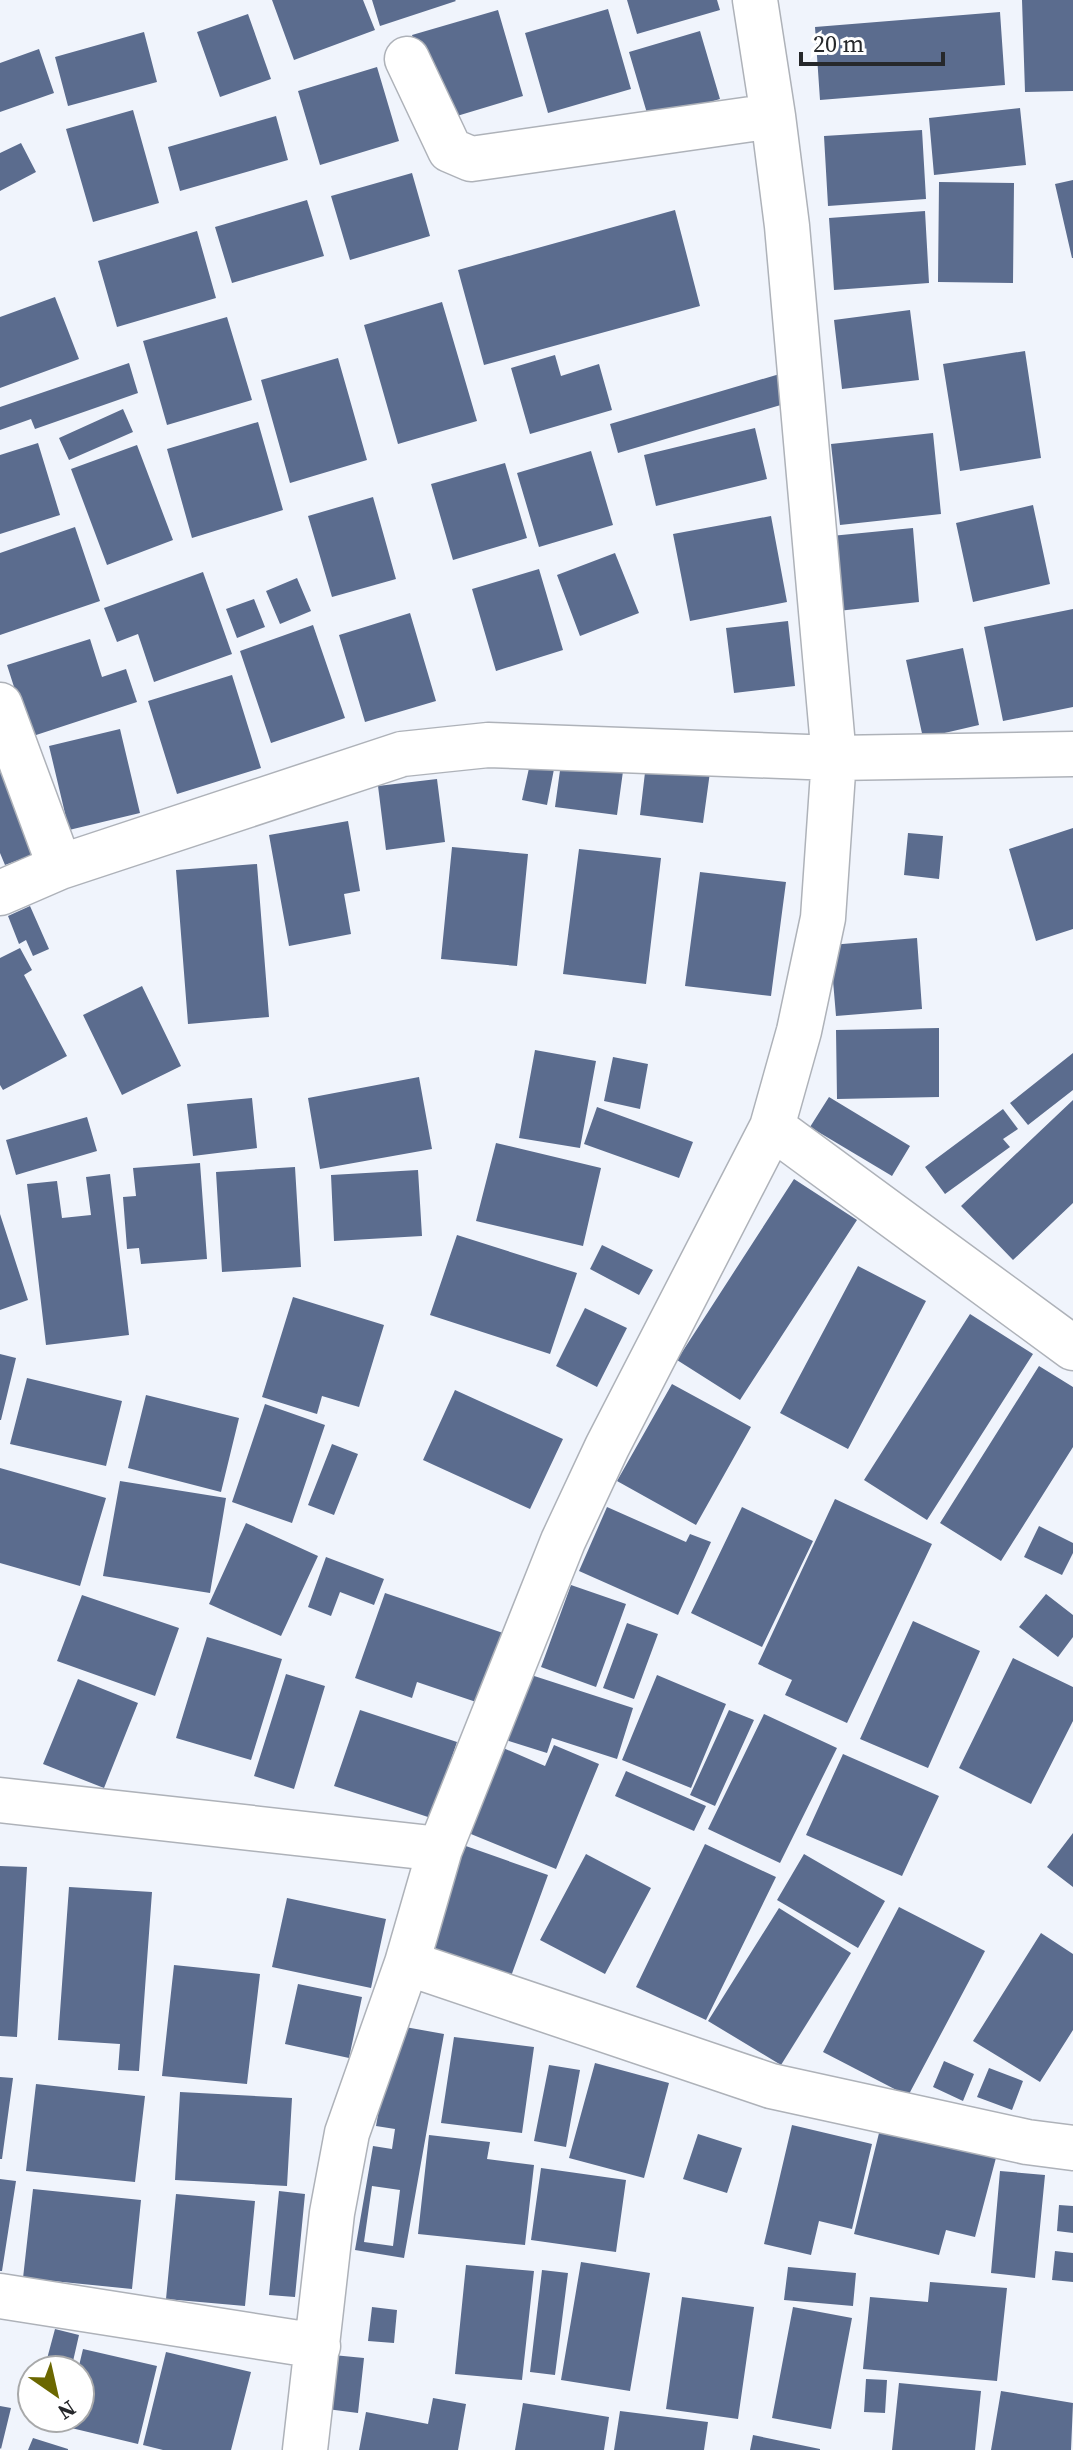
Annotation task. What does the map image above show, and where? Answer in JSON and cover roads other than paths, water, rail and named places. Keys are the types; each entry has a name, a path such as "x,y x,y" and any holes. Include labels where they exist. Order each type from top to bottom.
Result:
{"street":[{"path":"305,2450 332,2213 347,2133 407,1963 440,1849 563,1541 607,1447 772,1127 799,1031 823,918 834,758 787,226 755,0"},
{"path":"407,59 450,150 471,159 773,116"},
{"path":"0,705 60,867"},
{"path":"0,893 60,867 402,754 488,745 834,758 1073,754"},
{"path":"772,1127 1073,1348"},
{"path":"0,1800 440,1849"},
{"path":"407,1963 771,2086 1027,2142 1073,2148"},
{"path":"0,2296 318,2346"}]}
